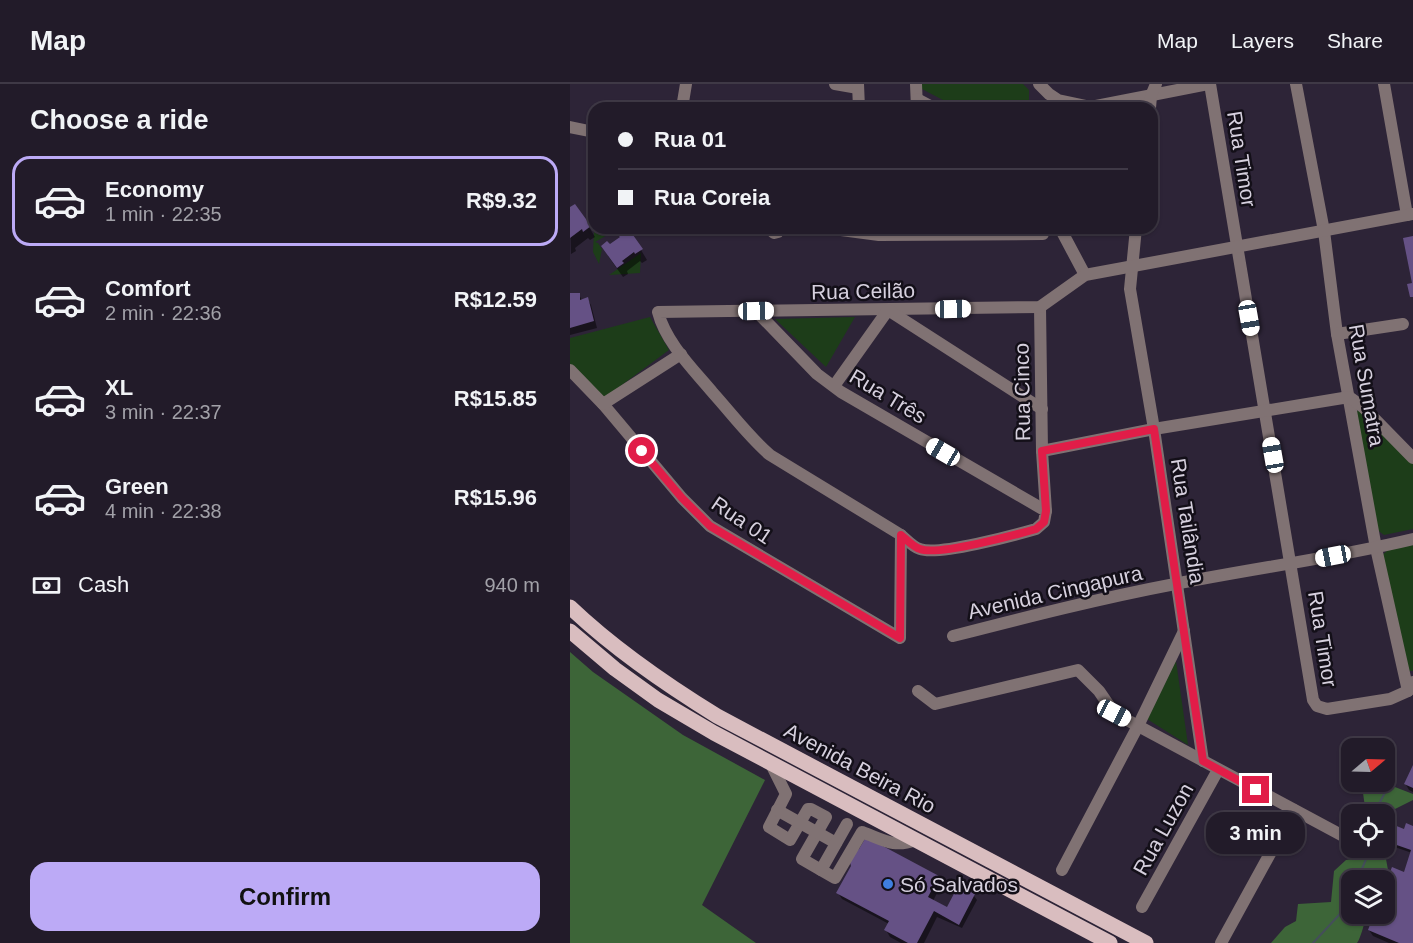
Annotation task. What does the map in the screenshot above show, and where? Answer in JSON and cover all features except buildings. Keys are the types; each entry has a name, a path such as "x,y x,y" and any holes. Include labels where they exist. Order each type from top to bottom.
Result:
{"main road":[{"name":"Avenida Beira Rio","path":"570,607 588,624 668,686 717,716 1146,943"},
{"name":"Avenida Beira Rio","path":"570,631 615,669 658,700 714,733 1110,943"},
{"path":"919,841 930,829"}],"street":[{"path":"683,102 686,84"},
{"path":"835,84 858,86 859,102"},
{"path":"916,84 917,102"},
{"path":"1039,84 1058,100 1067,102"},
{"path":"1119,102 1209,84"},
{"name":"Rua Timor","path":"1209,84 1311,694 1317,706 1327,709 1390,699 1410,687"},
{"name":"Rua Sumatra","path":"1296,84 1324,231 1337,334 1376,548 1410,687"},
{"path":"1040,308 1085,275 1410,214 1384,84"},
{"path":"1047,102 1049,94"},
{"path":"570,128 588,131"},
{"path":"871,234 919,234"},
{"path":"1045,234 1068,244"},
{"path":"1063,234 1085,275"},
{"path":"1131,266 1135,234"},
{"name":"Rua Tailândia","path":"1131,266 1130,289 1178,583 1203,761"},
{"name":"Rua Ceilão","path":"681,354 661,323 658,312 1040,308"},
{"name":"Rua Cinco","path":"1040,308 1042,451 1046,511"},
{"path":"834,386 888,310 1042,409"},
{"name":"Rua Três","path":"756,311 817,374 841,392 1046,511"},
{"path":"1337,334 1403,324"},
{"path":"603,404 681,354 754,442 770,455 901,535 919,549 930,551 1021,534 1036,529 1044,522 1046,511"},
{"name":"Rua 01","path":"570,370 603,404 682,498 710,526 900,638 901,535"},
{"path":"1042,451 1154,429 1349,397 1363,407 1413,458"},
{"name":"Avenida Cingapura","path":"953,636 1091,601 1376,548 1413,539"},
{"path":"1062,870 1138,726 1185,630"},
{"path":"918,691 935,704 1078,670 1099,691 1114,713 1341,835"},
{"path":"770,762 786,794 769,828 790,840 808,809 826,817 802,859 835,879 862,832 894,845 919,841"},
{"name":"Rua Luzon","path":"1142,907 1218,770"},
{"path":"777,810 836,843"},
{"path":"1221,943 1294,810"},
{"path":"821,870 847,824"}],"green space":[{"path":"922,84 1023,84 1029,90 1029,102 947,102 922,89"},
{"path":"594,234 609,234 595,242 602,249 599,264 593,252"},
{"path":"641,253 640,273 609,275"},
{"path":"650,317 669,350 603,399 570,368 570,338"},
{"path":"855,317 826,367 775,319"},
{"path":"1360,409 1413,464 1413,529 1384,535 1376,529 1356,412"},
{"path":"1413,545 1413,671 1409,671 1381,556 1388,550"},
{"path":"570,652 593,672 683,735 765,780 702,905 756,943 570,943"},
{"path":"1176,661 1188,745 1147,719"},
{"path":"1395,787 1413,794 1413,800 1395,809 1395,804 1365,804 1363,793 1395,792"},
{"path":"1386,858 1388,870 1341,870 1341,924 1365,924 1357,943 1271,943 1285,927 1296,921 1298,904 1331,902 1334,871 1346,860"}],"waterway":[{"path":"1380,804 1385,792"},
{"path":"1361,870 1367,858"},
{"path":"1313,943 1341,911"}],"place":[{"name":"Só Salvados","path":"888,884"}],"route":[{"path":"642,451 682,498 710,526 900,638 901,535 919,549 930,551 968,545 1036,529 1044,522 1046,511 1042,451 1154,429 1203,761 1256,790"}]}
